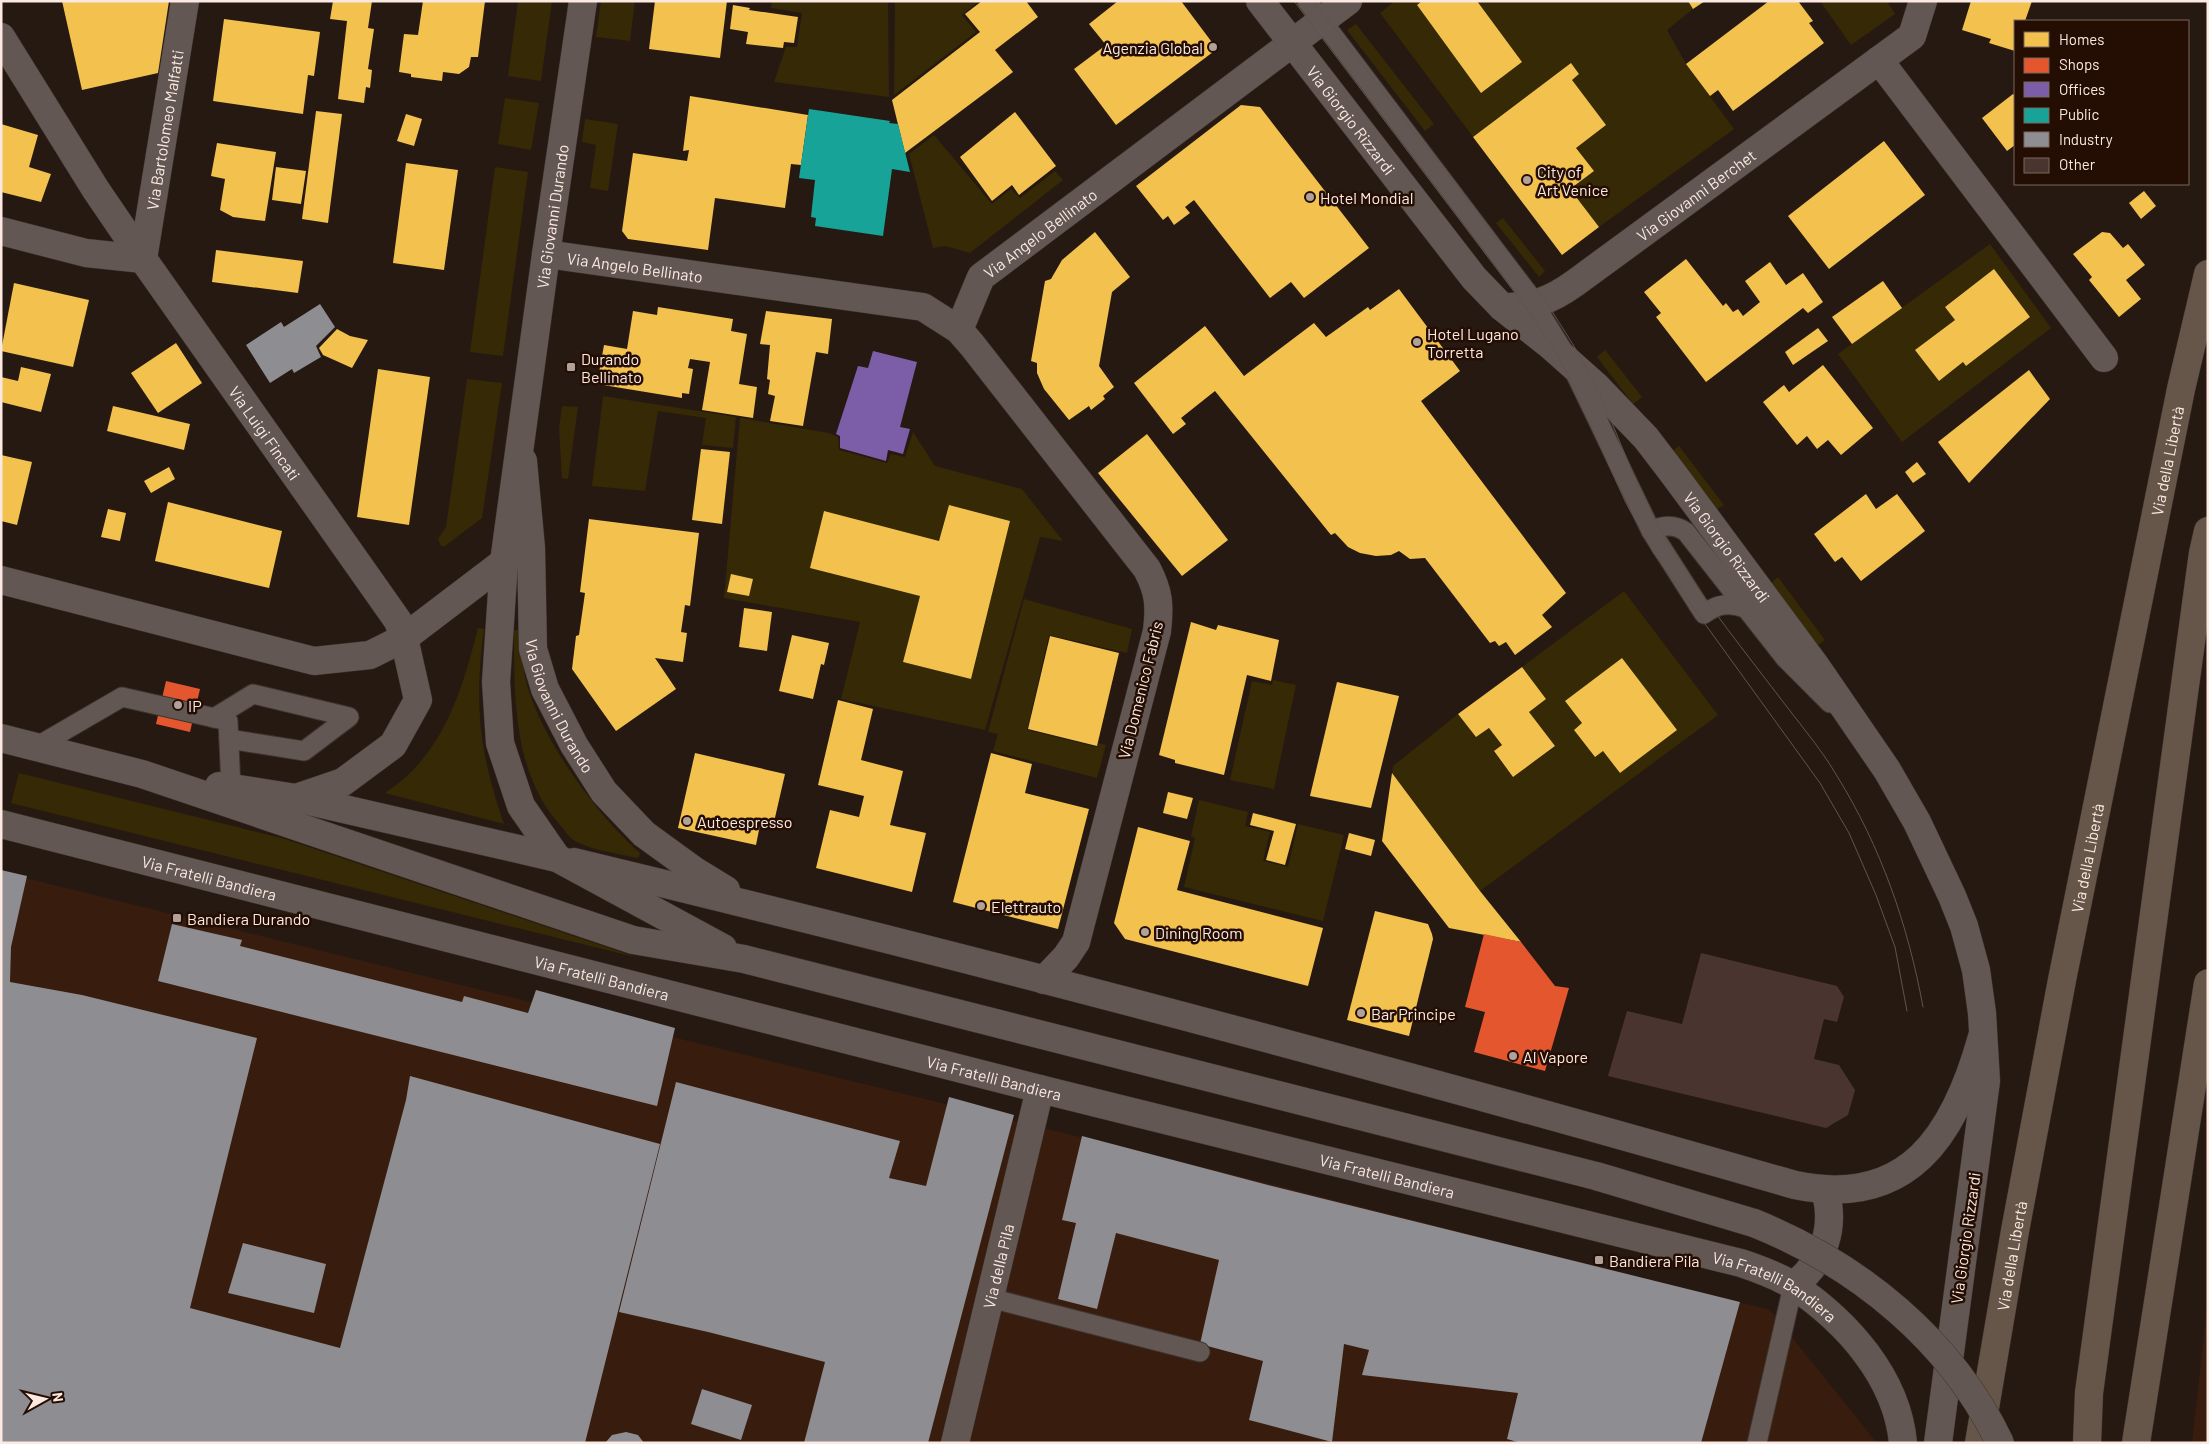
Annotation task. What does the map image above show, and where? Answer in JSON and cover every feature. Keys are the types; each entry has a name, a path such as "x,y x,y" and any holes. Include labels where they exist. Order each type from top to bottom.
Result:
{"highway":[{"name":"Via della Libertà","path":"1979,1443 2015,1231 2062,980 2179,398 2208,274"},
{"path":"2087,1443 2089,1393 2200,573 2208,531"},
{"path":"2136,1443 2208,983"}],"street":[{"name":"Via Bartolomeo Malfatti","path":"143,259 186,1"},
{"name":"Via Giovanni Durando","path":"557,858 521,806 500,743 496,682 504,562 583,1"},
{"name":"Via Giorgio Rizzardi","path":"1260,1 1474,278 1502,307 1570,364 1646,438 1815,666 1869,743 1901,791 1941,871 1958,911 1976,970 1984,1033 1986,1081 1938,1443"},
{"name":"Via Angelo Bellinato","path":"546,254 923,307 958,330 981,277 1291,43 1314,11 1348,1"},
{"name":"Via Giovanni Berchet","path":"1502,307 1535,304 1568,288 1912,36 1923,1"},
{"name":"Via Luigi Fincati","path":"1,37 96,190 398,621 404,638 418,700 393,745 343,782 296,798"},
{"path":"1879,60 2104,358"},
{"path":"1,231 86,253 143,259"},
{"name":"Via Domenico Fabris","path":"958,330 1147,569 1156,586 1160,607 1154,640 1076,942 1066,957 1044,980"},
{"name":"Via Giovanni Durando","path":"521,432 531,548 532,649 545,689 574,745 604,792 644,834 695,871 746,903"},
{"path":"1,580 314,661 370,655 404,638 504,562"},
{"path":"1,738 142,774 633,940 744,960 1596,1176 1754,1223 1782,1234 1837,1263 1904,1316 1953,1367 1979,1406 2000,1443"},
{"path":"142,774 296,798 746,903 1539,1112 1795,1185 1825,1190 1830,1215 1829,1230 1825,1242 1812,1266 1804,1278 1793,1286"},
{"name":"Via Fratelli Bandiera","path":"1,824 1040,1089 1741,1262 1793,1286 1827,1312 1847,1332 1875,1366 1893,1399 1903,1443"},
{"path":"557,858 744,960"},
{"name":"Via Giorgio Rizzardi","path":"1825,1190 1853,1188 1889,1179 1903,1171 1927,1152 1949,1121 1962,1097 1974,1067 1984,1033"},
{"name":"Via della Pila","path":"955,1443 1040,1089"}],"lane":[{"name":"Via Giorgio Rizzardi","path":"1314,11 1535,304 1570,364 1651,531 1704,614 1721,605 1732,604 1744,608"},
{"name":"Via Giorgio Rizzardi","path":"1651,531 1664,526 1684,530 1785,658 1869,743"},
{"path":"214,718 253,694 349,717 304,751 229,739"},
{"path":"36,747 122,697 228,721 231,788"},
{"path":"1757,1443 1793,1286"},
{"path":"990,1298 1200,1352"}],"shaded area":[{"path":"518,1 552,1 541,81 508,76"},
{"path":"601,1 635,1 630,41 596,37"},
{"path":"772,1 888,1 889,97 774,82 786,47 797,47 802,13 771,8"},
{"path":"895,1 979,1 962,15 976,32 894,95"},
{"path":"1395,1 1422,1 1417,5 1481,93 1522,62 1477,1 1688,1 1693,9 1667,30 1686,64 1734,129 1599,227 1570,189 1593,171 1576,148 1572,80 1579,74 1571,63 1473,137 1380,13"},
{"path":"1820,1 1887,1 1895,14 1851,45"},
{"path":"1356,24 1434,124 1425,131 1347,30"},
{"path":"505,98 539,103 531,150 498,144"},
{"path":"585,119 618,124 608,191 590,188 596,145 582,142"},
{"path":"934,135 992,204 1011,189 1020,198 1055,171 1063,180 970,253 945,246 933,248 909,154"},
{"path":"495,167 528,172 503,356 470,352"},
{"path":"1503,218 1545,271 1539,277 1496,223"},
{"path":"1990,244 2051,328 1902,442 1838,354","holes":["1994,269 2030,317 1966,366 1963,362 1939,381 1916,350 1955,320 1945,307"]},
{"path":"1605,350 1642,397 1633,404 1597,357"},
{"path":"467,379 502,383 482,518 445,546 441,546 438,539 446,527"},
{"path":"603,396 736,417 733,448 702,445 706,418 658,411 645,491 592,486"},
{"path":"562,406 578,407 568,479 562,478 559,428"},
{"path":"740,418 829,433 838,437 839,450 887,463 891,454 905,457 913,432 935,466 1022,489 1063,541 1040,537 985,730 841,699 860,622 724,598","holes":["949,505 1010,521 971,679 903,662 920,596 824,512 939,541"]},
{"path":"1679,446 1724,505 1716,510 1671,452"},
{"path":"1778,577 1825,640 1817,646 1771,583"},
{"path":"1624,591 1718,715 1480,891 1392,773 1393,766 1458,714 1476,737 1489,728 1502,745 1494,752 1513,777 1555,747 1529,712 1545,699 1522,667","holes":["1622,658 1676,730 1620,773 1603,751 1594,756 1574,730 1582,723 1566,701"]},
{"path":"1024,599 1132,629 1127,653 1049,635 1027,730 1097,747 1098,743 1106,745 1097,778 993,751 998,734 988,732"},
{"path":"478,628 484,629 479,681 481,728 489,773 504,824 385,793 406,777 423,759 445,725 461,687"},
{"path":"514,630 521,630 524,670 531,698 555,747 570,772 588,796 605,818 640,853 639,857 598,850 575,841 566,833 545,805 533,783 519,734 516,708"},
{"path":"1273,680 1296,685 1274,789 1230,780 1252,681 1272,685"},
{"path":"19,773 285,839 639,958 11,803"},
{"path":"1199,800 1248,812 1245,826 1270,832 1263,861 1288,867 1298,824 1344,835 1323,921 1184,887 1195,838 1191,836"},
{"path":"1,872 1267,1183 1770,1310 1877,1443 1,1443"},
{"path":"2208,1298 2208,1443 2192,1443"}],"building: Homes":[{"path":"62,1 169,1 158,73 82,90"},
{"path":"333,1 372,1 368,28 374,29 368,69 372,70 370,88 366,87 364,103 338,99 347,21 330,19"},
{"path":"423,1 485,1 478,57 471,57 469,67 459,74 443,72 442,81 411,77 411,74 399,72 404,34 418,35"},
{"path":"655,1 727,1 720,58 649,49"},
{"path":"982,1 1026,1 1038,17 995,50 1013,72 905,153 892,100 980,32 965,14"},
{"path":"1118,1 1181,1 1217,49 1116,125 1074,69 1106,45 1089,24"},
{"path":"1422,1 1477,1 1522,62 1481,93 1417,5"},
{"path":"1688,1 1705,1 1693,9"},
{"path":"1769,1 1798,1 1813,21 1809,23 1824,43 1733,111 1718,90 1710,96 1686,64"},
{"path":"1971,1 2032,1 2025,20 2014,20 2014,51 1989,43 1991,39 1962,30"},
{"path":"733,5 750,8 749,10 798,17 794,43 784,42 783,48 746,44 748,32 730,29"},
{"path":"224,19 320,32 314,76 308,75 303,114 213,101"},
{"path":"1571,63 1579,74 1572,80 1606,125 1576,148 1594,171 1570,189 1599,227 1562,255 1473,137"},
{"path":"2013,94 2014,146 2007,151 1982,118"},
{"path":"690,96 808,115 801,165 791,164 785,208 715,198 708,250 628,239 622,231 633,153 687,161 689,150 683,151"},
{"path":"1241,105 1260,107 1369,248 1304,298 1291,282 1270,298 1194,200 1185,207 1190,213 1174,225 1168,216 1163,220 1136,186"},
{"path":"316,111 342,114 328,223 302,219"},
{"path":"1015,112 1056,166 1019,195 1012,185 992,201 960,157"},
{"path":"406,114 422,119 414,146 397,141"},
{"path":"1,124 38,135 29,167 51,174 41,202 1,192"},
{"path":"1884,141 1925,195 1829,269 1788,216"},
{"path":"217,143 276,152 265,221 233,217 220,210 225,179 211,176"},
{"path":"406,163 458,170 444,270 393,263"},
{"path":"276,167 306,171 301,204 272,200"},
{"path":"2144,191 2156,206 2141,219 2129,203"},
{"path":"1095,232 1130,277 1112,292 1099,366 1114,387 1103,396 1105,399 1091,410 1089,406 1069,420 1044,389 1037,373 1037,363 1031,361 1045,281 1051,279 1062,260"},
{"path":"2102,232 2110,233 2123,248 2128,244 2145,265 2126,280 2141,299 2119,317 2089,280 2092,277 2073,254"},
{"path":"216,250 303,261 298,293 212,282"},
{"path":"1686,259 1723,306 1726,303 1733,312 1738,309 1743,316 1760,302 1745,281 1770,262 1786,285 1803,273 1823,302 1808,313 1803,308 1706,382 1656,317 1661,313 1644,292"},
{"path":"1994,269 2030,317 1966,366 1963,362 1939,381 1915,350 1955,320 1945,307"},
{"path":"1883,281 1902,308 1852,344 1832,317"},
{"path":"14,283 89,300 73,367 1,351"},
{"path":"1399,289 1460,371 1421,401 1566,593 1542,615 1552,627 1515,655 1506,642 1499,646 1495,641 1490,643 1425,558 1410,559 1399,551 1391,555 1376,556 1360,553 1348,547 1335,533 1331,535 1215,391 1181,418 1186,424 1173,434 1134,383 1205,326 1244,376 1314,323 1326,337 1368,307 1370,310"},
{"path":"658,307 733,319 731,331 747,334 739,384 757,387 753,418 702,410 710,362 690,359 688,368 693,369 689,394 682,393 682,398 597,384 604,345 627,349 633,311 657,315"},
{"path":"766,311 832,319 828,354 816,352 803,426 770,421 775,396 768,394 770,380 767,379 770,345 760,344"},
{"path":"1818,328 1828,341 1793,365 1785,352"},
{"path":"337,329 350,336 368,340 352,368 323,355 319,348"},
{"path":"176,343 202,383 158,413 131,373"},
{"path":"1823,365 1873,428 1841,455 1828,440 1817,449 1807,436 1797,445 1763,402 1784,385 1789,392"},
{"path":"21,367 51,374 41,412 1,402 1,377 18,381"},
{"path":"378,369 430,377 409,525 357,517"},
{"path":"2029,370 2050,399 1969,483 1938,442"},
{"path":"113,406 190,424 184,450 107,431"},
{"path":"1147,434 1228,540 1182,576 1098,473"},
{"path":"701,449 730,452 722,524 692,520"},
{"path":"1,455 32,462 17,525 1,521"},
{"path":"1917,462 1926,474 1913,483 1905,472"},
{"path":"169,467 175,479 151,493 144,481"},
{"path":"1866,494 1876,509 1897,494 1925,531 1861,581 1842,557 1835,562 1814,534"},
{"path":"168,502 282,531 269,588 155,561"},
{"path":"949,505 1010,521 971,679 903,662 920,596 810,568 824,511 939,541"},
{"path":"108,509 126,513 120,541 101,537"},
{"path":"589,519 699,533 690,606 685,605 681,632 687,633 683,662 655,658 676,689 616,731 572,669 576,636 579,635 585,593 580,592"},
{"path":"731,574 753,579 749,596 727,592"},
{"path":"744,608 772,612 767,651 739,647"},
{"path":"1191,622 1216,630 1218,625 1279,640 1271,681 1247,675 1224,775 1175,763 1175,760 1159,755"},
{"path":"792,635 829,643 824,665 821,664 813,699 779,691"},
{"path":"1050,636 1119,653 1097,746 1028,729"},
{"path":"1622,658 1677,730 1620,773 1603,751 1595,757 1574,730 1582,723 1565,701"},
{"path":"1522,667 1546,699 1529,712 1555,746 1513,777 1494,751 1502,745 1489,728 1476,737 1458,714"},
{"path":"1337,682 1399,696 1371,808 1310,796"},
{"path":"838,700 873,709 861,760 903,771 890,825 926,833 912,892 816,868 830,810 859,817 864,796 818,785"},
{"path":"695,753 785,774 774,822 761,820 756,845 678,828"},
{"path":"991,753 1032,764 1025,793 1089,809 1058,929 953,902"},
{"path":"1392,773 1480,891 1521,942 1449,928 1382,841"},
{"path":"1168,792 1193,798 1187,819 1163,813"},
{"path":"1253,813 1296,824 1285,865 1266,860 1274,831 1250,825"},
{"path":"1138,827 1190,841 1177,890 1323,928 1308,986 1125,939 1114,923"},
{"path":"1349,833 1375,840 1371,856 1345,849"},
{"path":"1375,911 1428,924 1432,934 1433,939 1409,1036 1347,1020"}],"building: Shops":[{"path":"166,681 200,689 190,732 156,724"},
{"path":"1484,934 1521,942 1555,986 1569,988 1545,1071 1474,1052 1485,1012 1465,1007"}],"building: Offices":[{"path":"873,351 917,362 900,427 910,429 903,454 888,450 886,461 840,448 840,436 836,434 858,366 868,368"}],"building: Public":[{"path":"809,109 890,121 889,123 898,124 910,172 892,169 883,236 815,226 816,218 811,217 815,180 799,178"}],"building: Industry":[{"path":"320,304 335,327 316,346 321,357 294,373 292,369 270,383 246,345 281,322 284,327"},
{"path":"1,870 27,876 11,947 10,982 82,995 257,1038 190,1308 340,1348 406,1100 410,1076 660,1144 585,1443 1,1442"},
{"path":"172,924 242,940 240,946 462,1002 464,996 528,1013 536,990 675,1028 657,1106 158,981"},
{"path":"676,1082 900,1141 889,1178 926,1186 949,1097 1014,1115 928,1443 804,1443 825,1362 708,1332 619,1312"},
{"path":"1082,1136 1268,1185 1740,1302 1701,1443 1521,1443 1507,1439 1518,1393 1362,1375 1369,1350 1344,1344 1332,1442 1249,1420 1263,1361 1200,1344 1219,1260 1116,1233 1097,1309 1058,1299 1076,1223 1062,1220"},
{"path":"243,1243 326,1264 314,1313 228,1293"},
{"path":"702,1389 752,1405 741,1440 691,1424"},
{"path":"626,1432 638,1435 644,1443 605,1443 612,1435"}],"building: Other":[{"path":"1701,953 1837,986 1844,997 1837,1022 1824,1019 1814,1059 1839,1065 1855,1090 1848,1115 1826,1128 1608,1076 1627,1011 1682,1024"}],"tram line":[{"path":"1294,1 1525,306 1563,364 1626,503 1653,552 1820,783 1849,833 1876,895 1895,947 1907,1011"},
{"path":"1313,1 1545,300 1597,388 1638,486 1668,543 1710,606 1826,758 1837,776 1867,831 1891,887 1909,946 1923,1007"}],"place":[{"name":"Agenzia Global","path":"1213,47"},
{"name":"City of Art Venice","path":"1527,180"},
{"name":"Hotel Mondial","path":"1310,197"},
{"name":"Hotel Lugano Torretta","path":"1417,342"},
{"name":"Durando Bellinato","path":"571,367"},
{"name":"IP","path":"178,705"},
{"name":"Autoespresso","path":"687,821"},
{"name":"Elettrauto","path":"981,906"},
{"name":"Bandiera Durando","path":"177,918"},
{"name":"Dining Room","path":"1145,932"},
{"name":"Bar Principe","path":"1361,1013"},
{"name":"Al Vapore","path":"1513,1056"},
{"name":"Bandiera Pila","path":"1599,1260"}]}
